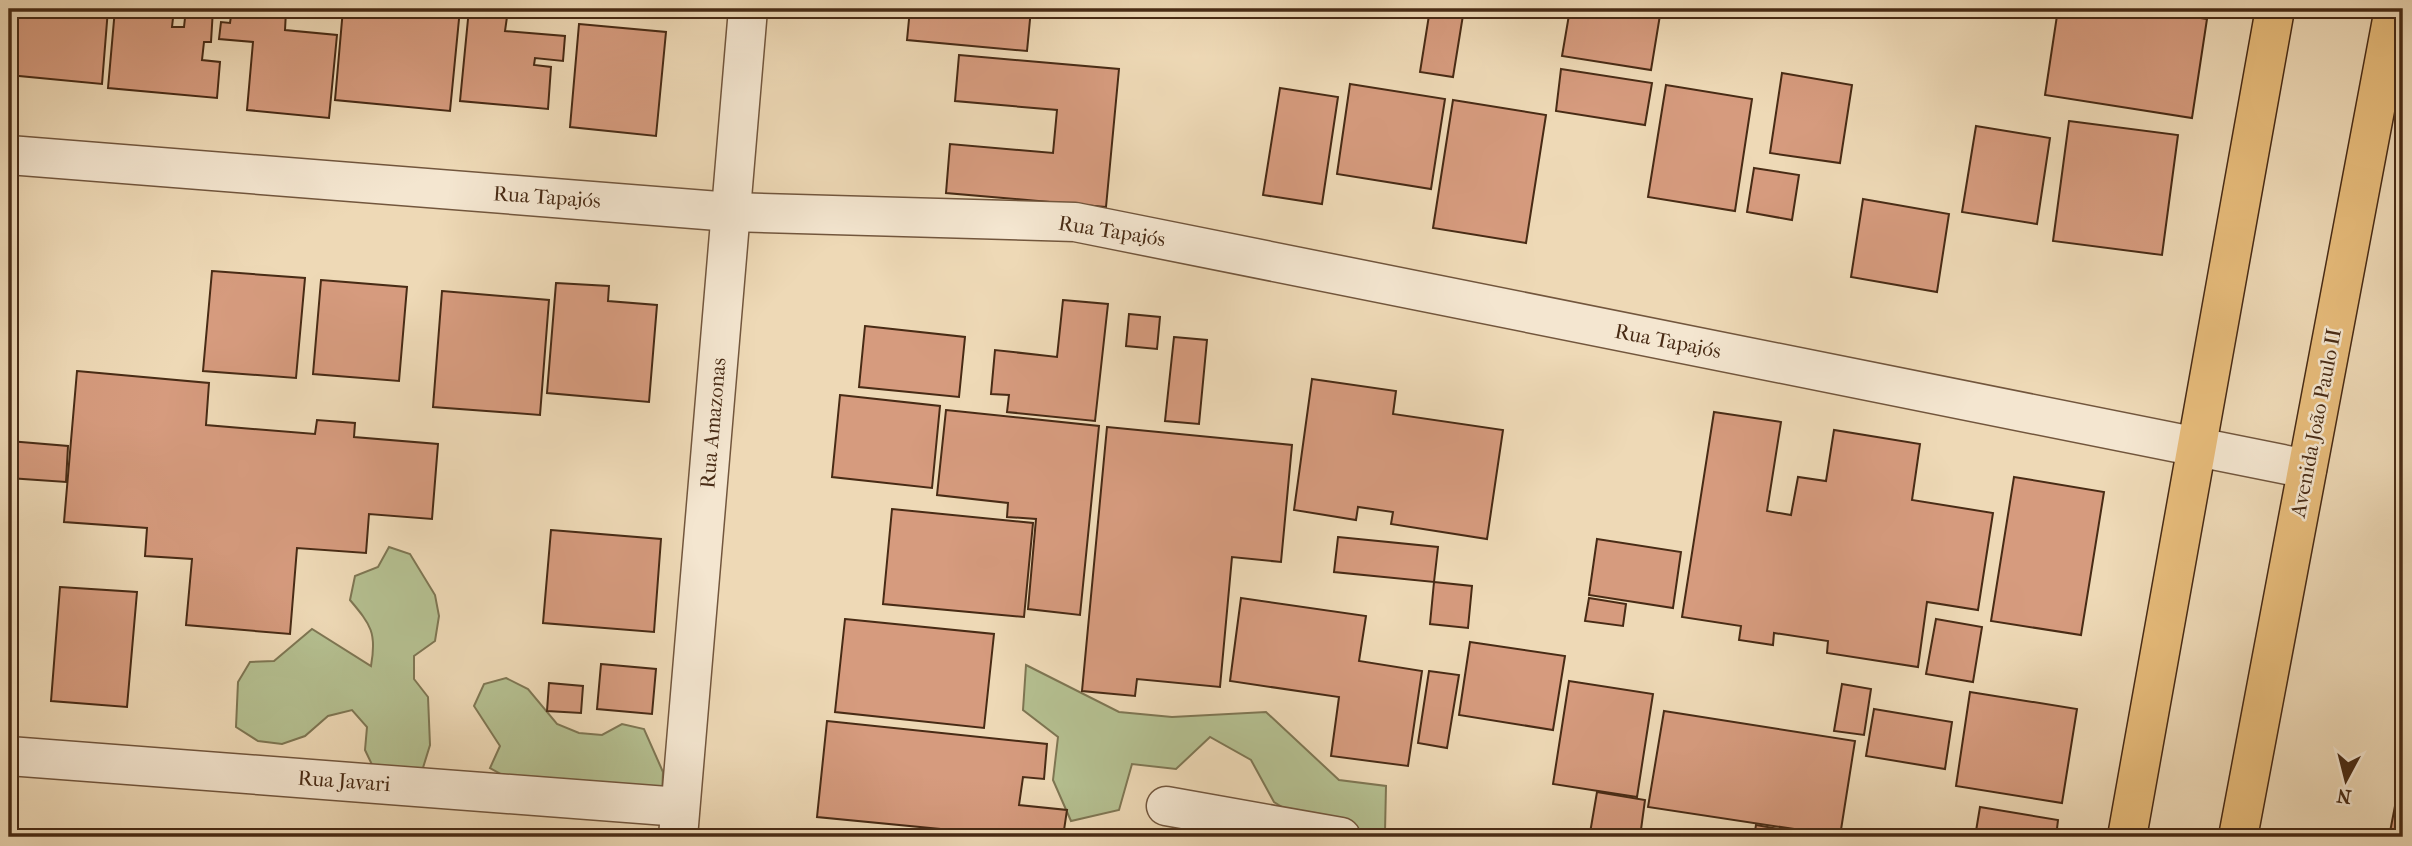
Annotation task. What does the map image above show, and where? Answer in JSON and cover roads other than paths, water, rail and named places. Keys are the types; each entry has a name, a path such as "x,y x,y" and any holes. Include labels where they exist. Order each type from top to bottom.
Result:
{"main road":[{"path":"2127,837 2275,9"},
{"name":"Avenida João Paulo II","path":"2238,837 2394,9"}],"street":[{"name":"Rua Amazonas","path":"679,822 748,9"},
{"name":"Rua Tapajós","path":"9,155 731,212 1075,222 2307,469"},
{"name":"Rua Javari","path":"9,756 679,822"},
{"path":"1166,806 1341,837"}]}
